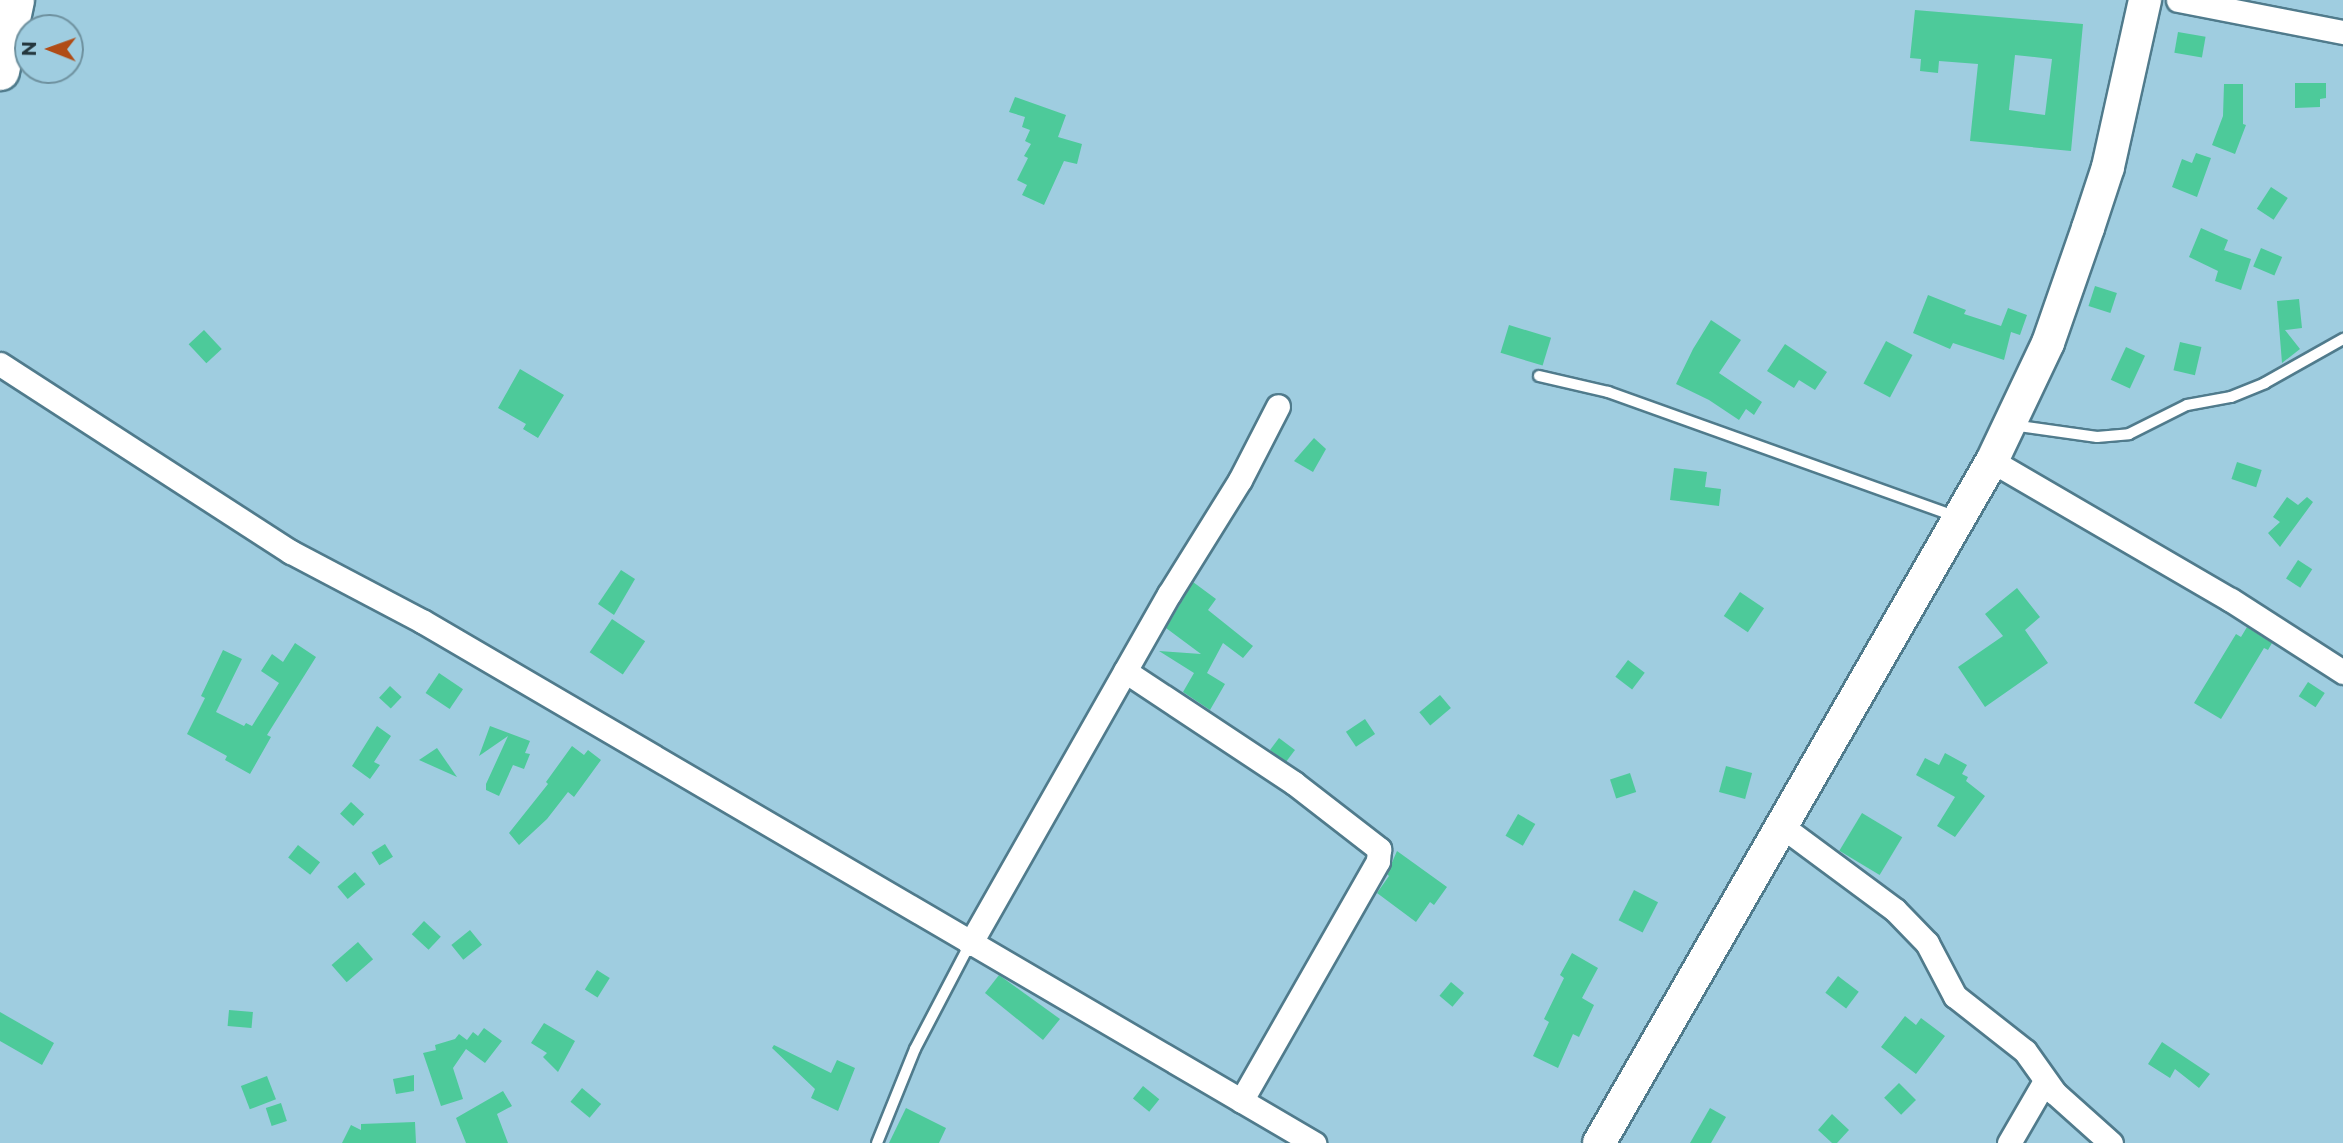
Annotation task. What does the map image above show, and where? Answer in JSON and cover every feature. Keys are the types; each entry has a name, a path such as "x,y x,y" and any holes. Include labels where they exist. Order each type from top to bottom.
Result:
{"highway":[{"path":"0,71 15,0"}],"main road":[{"path":"1599,1143 1960,518 2010,425 2048,343 2104,179 2145,0"}],"street":[{"path":"2178,0 2343,32"},
{"path":"0,364 291,552 434,628 1314,1143"},
{"path":"970,944 1169,594 1240,480 1278,406"},
{"path":"1992,461 2231,600 2343,672"},
{"path":"1125,670 1294,783 1379,849 1378,860 1241,1101"},
{"path":"1783,827 1895,910 1927,943 1955,996 2025,1051 2045,1081 2111,1143"},
{"path":"2009,1143 2045,1081"}],"lane":[{"path":"2010,425 2097,437 2129,434 2187,405 2231,397 2265,383 2324,348 2343,340"},
{"path":"1539,376 1620,396 1960,518"},
{"path":"877,1143 915,1049 970,944"}],"building":[{"path":"1915,10 2083,24 2071,151 1970,141 1978,64 1939,61 1938,73 1920,71 1921,59 1910,58","holes":["2015,55 2052,59 2045,115 2009,110"]},
{"path":"2178,32 2206,37 2202,58 2174,53"},
{"path":"2295,83 2326,83 2326,98 2320,99 2320,107 2295,108"},
{"path":"2224,84 2243,84 2243,124 2246,125 2235,154 2212,145 2223,116"},
{"path":"1015,97 1066,115 1058,137 1082,144 1077,164 1064,161 1044,205 1022,195 1027,185 1017,180 1028,158 1024,156 1031,144 1025,141 1030,130 1022,127 1025,117 1009,112"},
{"path":"2196,153 2211,158 2197,197 2172,187 2182,159 2192,163"},
{"path":"2271,187 2288,198 2274,220 2257,209"},
{"path":"2201,228 2228,240 2224,250 2251,259 2241,290 2215,281 2218,271 2189,257"},
{"path":"2261,248 2282,257 2274,275 2253,266"},
{"path":"2095,286 2117,293 2110,313 2089,306"},
{"path":"1928,295 1966,310 1964,314 2001,326 2008,308 2027,315 2020,335 2011,332 2004,360 1953,343 1950,349 1913,333"},
{"path":"2299,299 2302,328 2285,330 2300,349 2282,363 2277,301"},
{"path":"1711,320 1741,340 1719,373 1762,402 1754,415 1746,409 1739,420 1709,400 1676,384"},
{"path":"1509,325 1551,338 1543,366 1501,353"},
{"path":"204,330 222,349 206,363 189,344"},
{"path":"1886,341 1912,355 1890,397 1863,383"},
{"path":"2180,342 2201,347 2195,375 2173,370"},
{"path":"1785,344 1827,372 1815,390 1799,380 1794,388 1767,371"},
{"path":"2126,347 2145,356 2130,389 2111,380"},
{"path":"520,369 564,395 538,438 523,429 526,424 498,408"},
{"path":"1314,438 1326,449 1313,472 1294,461"},
{"path":"2237,462 2262,470 2256,487 2231,479"},
{"path":"1674,468 1707,472 1705,487 1721,489 1719,506 1670,500"},
{"path":"2287,497 2298,505 2307,497 2313,502 2280,547 2268,533 2280,522 2273,517"},
{"path":"2298,560 2312,569 2300,588 2286,578"},
{"path":"621,570 635,579 614,615 598,604"},
{"path":"1193,582 1216,599 1208,610 1253,646 1243,658 1223,643 1207,673 1225,684 1210,710 1183,692 1194,673 1159,651 1201,654 1166,628"},
{"path":"2017,588 2040,617 2025,630 2048,663 1985,707 1958,667 2003,636 1985,614"},
{"path":"1740,592 1764,608 1748,632 1724,616"},
{"path":"612,619 645,641 623,675 590,652"},
{"path":"2247,627 2272,643 2268,650 2264,648 2221,719 2194,703 2236,634 2241,637"},
{"path":"295,643 316,657 267,735 271,737 250,774 225,760 227,756 187,734 205,698 201,696 223,650 242,659 216,712 244,726 246,723 252,726 279,683 261,671 272,654 283,662"},
{"path":"1628,660 1645,673 1632,689 1615,677"},
{"path":"439,673 463,689 450,709 426,693"},
{"path":"2308,682 2325,693 2316,707 2299,696"},
{"path":"390,686 402,697 391,709 379,698"},
{"path":"1440,695 1451,708 1430,725 1419,712"},
{"path":"1365,719 1375,734 1356,747 1346,732"},
{"path":"377,726 391,736 374,762 380,765 370,779 352,766"},
{"path":"490,726 530,741 525,753 530,754 524,769 513,765 499,796 486,790 486,784 508,736 479,756"},
{"path":"1279,738 1295,750 1286,762 1270,750"},
{"path":"572,746 584,755 588,750 601,760 574,797 568,792 547,819 519,845 509,833 548,784 546,782"},
{"path":"437,748 457,777 419,760"},
{"path":"1945,753 1967,765 1962,774 1968,777 1966,781 1985,796 1955,837 1937,826 1955,797 1916,775 1925,758 1939,765"},
{"path":"1726,766 1752,773 1745,799 1719,792"},
{"path":"1630,773 1636,792 1616,799 1610,779"},
{"path":"351,802 364,814 353,826 340,814"},
{"path":"1862,813 1902,837 1880,875 1839,851"},
{"path":"1518,814 1535,824 1523,846 1506,836"},
{"path":"385,844 393,857 379,865 371,852"},
{"path":"298,845 320,862 310,875 288,858"},
{"path":"1397,851 1447,887 1434,905 1430,902 1416,922 1377,893 1389,876 1387,874"},
{"path":"355,872 365,884 348,899 337,887"},
{"path":"1634,890 1658,902 1643,933 1619,920"},
{"path":"424,921 441,937 429,950 412,934"},
{"path":"470,930 482,945 463,960 451,945"},
{"path":"358,942 373,959 347,982 332,965"},
{"path":"1572,953 1598,968 1582,998 1594,1005 1579,1037 1573,1034 1558,1068 1533,1056 1549,1022 1544,1019 1564,978 1560,975"},
{"path":"597,970 610,978 598,997 585,990"},
{"path":"999,975 1060,1019 1043,1040 985,993"},
{"path":"1838,976 1859,992 1846,1008 1825,993"},
{"path":"1451,982 1464,993 1452,1007 1439,996"},
{"path":"229,1010 253,1012 252,1028 228,1026"},
{"path":"0,1012 54,1043 42,1065 0,1041"},
{"path":"1905,1016 1916,1025 1921,1018 1945,1036 1916,1074 1881,1047"},
{"path":"544,1023 575,1041 558,1072 543,1057 547,1053 531,1043"},
{"path":"484,1028 502,1041 485,1063 466,1049 453,1068 463,1099 441,1106 423,1053 436,1050 435,1045 455,1039 459,1034 467,1040 473,1032 478,1036"},
{"path":"2162,1042 2210,1074 2199,1088 2175,1069 2170,1078 2148,1064"},
{"path":"774,1045 831,1073 837,1060 855,1068 838,1111 811,1098 815,1089 772,1048"},
{"path":"414,1075 414,1091 396,1094 393,1079"},
{"path":"267,1076 276,1099 250,1109 241,1086"},
{"path":"1899,1083 1916,1100 1901,1115 1884,1098"},
{"path":"1143,1086 1159,1099 1149,1112 1133,1098"},
{"path":"582,1088 601,1104 590,1118 570,1102"},
{"path":"503,1091 512,1106 497,1114 508,1143 466,1143 456,1118"},
{"path":"281,1103 287,1121 272,1126 266,1108"},
{"path":"906,1108 946,1128 939,1143 889,1143"},
{"path":"1710,1108 1726,1117 1711,1143 1690,1143"},
{"path":"1832,1114 1849,1130 1837,1143 1832,1143 1818,1130"},
{"path":"415,1122 416,1143 342,1143 351,1125 361,1130 361,1124"}]}
